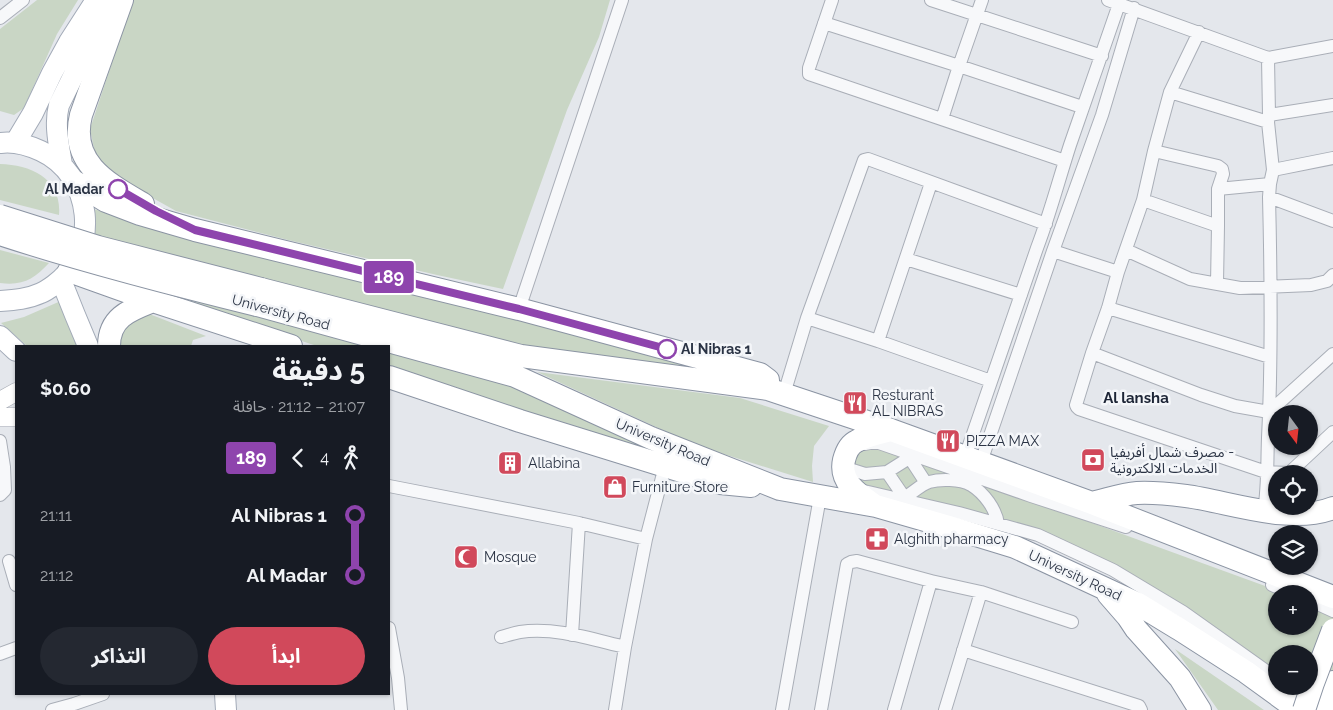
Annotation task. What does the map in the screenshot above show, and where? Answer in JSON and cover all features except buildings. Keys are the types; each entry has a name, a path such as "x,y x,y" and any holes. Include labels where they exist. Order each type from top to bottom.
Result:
{"highway":[{"path":"122,0 81,115 78,135 81,149 87,163 118,189 156,211 195,230"},
{"path":"68,174 106,201 140,214 195,230 519,309 760,374 768,380 776,391"},
{"name":"University Road","path":"0,216 515,376 651,438 780,489 876,506 1015,547 1104,590 1138,604 1246,672 1298,710"},
{"name":"University Road","path":"0,234 58,253 159,281 259,297 521,356 776,391 973,459 1092,503 1333,597"},
{"path":"65,275 153,301 288,345"},
{"path":"109,345 113,327 119,318 129,311 153,301"},
{"path":"390,377 520,421 720,483 780,489"},
{"path":"876,506 851,487 845,477 846,452 856,441 891,430"},
{"path":"1092,503 1135,494 1155,493 1187,496 1268,496"},
{"path":"1318,512 1333,508"},
{"path":"1104,590 1180,678 1200,710"},
{"path":"1304,710 1333,630"},
{"path":"1321,710 1333,682"}],"main road":[{"path":"4,142 33,113 69,42 96,0"},
{"path":"0,301 21,300 42,293 65,275 81,250 86,227 84,204 68,174 57,127 57,114 59,105 89,44 116,0"},
{"path":"4,142 40,150 48,154 68,174"},
{"path":"65,275 74,315 88,345"},
{"path":"0,336 15,350"},
{"path":"212,695 213,710"},
{"path":"225,695 226,710"}],"street":[{"path":"519,309 622,0"},
{"path":"832,0 809,68 809,74 1065,160"},
{"path":"931,0 1102,56"},
{"path":"942,118 982,0"},
{"path":"0,18 17,2"},
{"path":"973,459 991,381 1046,224 1082,107 1102,56 1114,2 1268,58 1333,46"},
{"path":"973,459 1053,251 1102,115 1134,8"},
{"path":"824,23 1082,107"},
{"path":"1199,32 1170,92 1143,200 1076,404 1077,407 1266,472"},
{"path":"1268,58 1268,118 1272,170 1269,191 1272,286 1269,405"},
{"path":"1170,92 1268,118 1333,105"},
{"path":"1154,151 1218,166 1222,169 1223,174 1218,189 1217,284"},
{"path":"1272,170 1333,158"},
{"path":"776,391 807,318 864,160 868,159 1046,224"},
{"path":"878,341 931,183"},
{"path":"1218,189 1269,191 1333,222"},
{"path":"1143,200 1218,226"},
{"path":"1126,250 1190,278 1240,288 1311,285 1327,281 1333,275"},
{"path":"1053,251 1118,272"},
{"path":"906,259 1021,295"},
{"path":"1108,308 1270,357"},
{"path":"807,318 991,381"},
{"path":"1092,353 1201,395 1235,406 1268,412"},
{"path":"1277,405 1333,354"},
{"path":"0,401 15,393"},
{"path":"0,417 15,417"},
{"path":"1268,432 1266,472 1268,488"},
{"path":"1297,465 1333,432"},
{"path":"0,441 5,490 0,495"},
{"path":"844,468 855,449 870,443 879,443 912,457 1162,539 1272,585"},
{"path":"844,468 865,474 887,472 912,457"},
{"path":"912,457 926,483"},
{"path":"615,710 646,539 665,466"},
{"path":"844,468 852,482 865,492 905,499 1038,535 1114,570 1183,612 1268,672"},
{"path":"887,472 905,499"},
{"path":"905,499 926,483 946,480 971,485 986,498 993,508 998,524"},
{"path":"390,486 579,523 646,539"},
{"path":"782,710 820,497"},
{"path":"572,634 579,523"},
{"path":"8,561 15,583"},
{"path":"821,710 847,564 851,562 857,561 981,592 1072,622"},
{"path":"894,710 931,581"},
{"path":"945,710 981,592"},
{"path":"1318,604 1333,611"},
{"path":"502,637 519,632 545,631 572,634 625,647"},
{"path":"390,634 398,678 401,710"},
{"path":"0,654 15,648"},
{"path":"963,650 1139,706 1141,710"},
{"path":"52,710 75,707 101,695"},
{"path":"1300,695 1321,710"}],"green space":[{"path":"37,0 78,0 57,34 24,108 14,115 0,111 0,29"},
{"path":"134,0 610,0 599,37 567,110 503,289 288,240 176,211 133,187 97,163 90,129"},
{"path":"0,164 23,167 43,176 56,192 59,203 59,215 0,200"},
{"path":"93,209 367,278 719,374 515,349 92,234"},
{"path":"0,250 49,263 28,280 8,284 0,283"},
{"path":"88,264 373,345 314,345 200,308"},
{"path":"63,300 79,345 26,345 1,323 24,317"},
{"path":"139,310 206,336 193,340 191,345 110,345"},
{"path":"390,350 506,379 713,472 390,371"},
{"path":"537,372 740,398 829,426 814,446 813,482 695,445"},
{"path":"870,445 889,449 1268,587 1268,635 1318,635 1318,607 1333,613 1333,710 1304,695 1318,695 1318,645 1268,645 1268,671 1058,544 867,492 852,468 859,453"},
{"path":"1175,649 1264,710 1218,710"}],"bus line":[{"name":"189","path":"118,189 156,211 195,230 519,309 667,349"}],"place":[{"name":"Al Madar","path":"118,189"},
{"name":"Al Nibras 1","path":"667,349"},
{"name":"Resturant AL NIBRAS","path":"855,403"},
{"name":"PIZZA MAX","path":"948,441"},
{"name":"مصرف شمال أفريفيا - الخدمات الالكترونية","path":"1093,460"},
{"name":"Allabina","path":"510,463"},
{"name":"Furniture Store","path":"615,487"},
{"name":"Alghith pharmacy","path":"877,539"},
{"name":"Mosque","path":"466,557"}],"district":[{"name":"Al lansha","path":"1136,398"}]}
